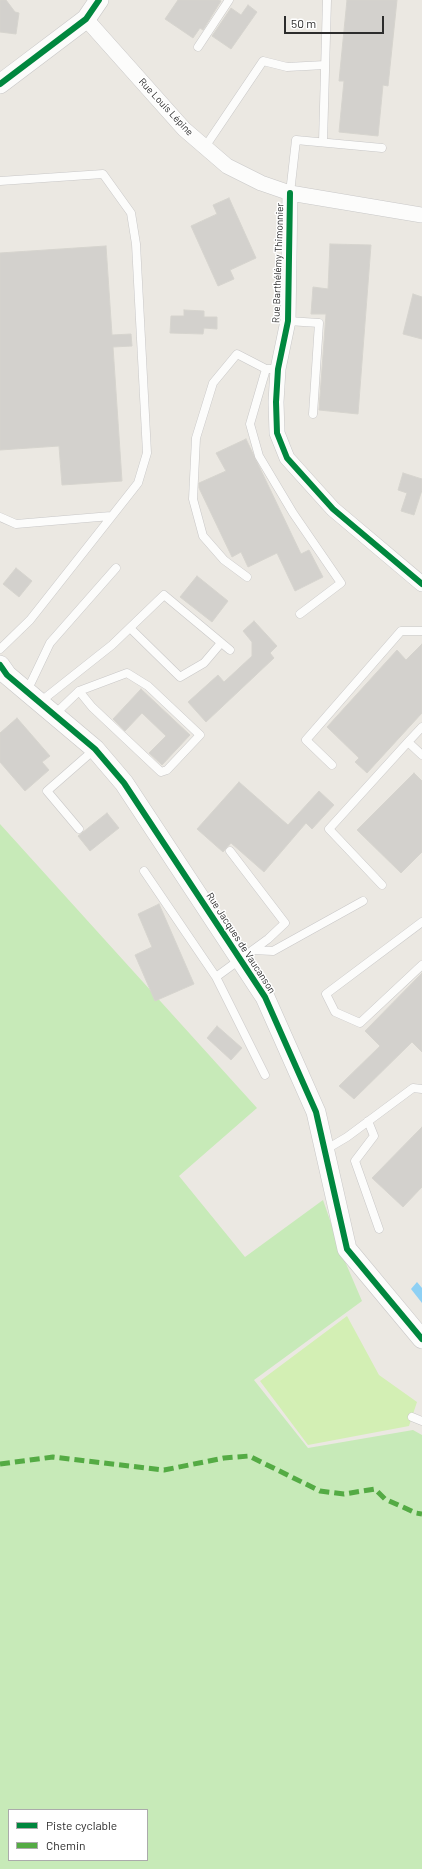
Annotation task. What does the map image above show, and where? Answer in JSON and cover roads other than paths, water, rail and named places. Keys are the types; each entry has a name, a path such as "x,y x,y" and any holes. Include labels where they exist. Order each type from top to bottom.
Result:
{"street":[{"path":"0,84 86,19 99,0"},
{"name":"Rue Louis Lépine","path":"86,19 184,129 227,166 261,183 290,193 422,215"},
{"name":"Rue Barthélémy Thimonnier","path":"290,193 288,321 272,369 276,402 277,433 287,458 333,508 422,584"},
{"name":"Rue Jacques de Vaucanson","path":"0,665 7,675 34,696 95,749 124,783 246,954 313,1105 347,1250 422,1339"}],"lane":[{"path":"198,47 229,0"},
{"path":"322,142 327,0"},
{"path":"205,147 263,61 287,67 325,65"},
{"path":"290,193 296,140 382,148"},
{"path":"0,181 102,174 131,213 136,244 147,453 138,483 110,516 30,620 0,649"},
{"path":"288,321 319,323 313,414"},
{"path":"247,577 224,560 203,536 193,499 196,438 214,383 237,354 272,369 250,424 259,456 293,513 341,583 300,614"},
{"path":"0,517 16,524 110,516"},
{"path":"34,696 50,643 116,568"},
{"path":"34,696 112,645 164,595 230,650"},
{"path":"130,628 180,677 204,663 221,643"},
{"path":"332,766 306,740 401,631 422,631"},
{"path":"55,714 79,691 127,673 148,686 200,735 167,770 161,772 92,707 79,691"},
{"path":"382,885 329,829 422,727"},
{"path":"408,742 422,755"},
{"path":"79,829 47,791 95,749"},
{"path":"216,977 285,923 230,851"},
{"path":"144,871 216,977 265,1075"},
{"path":"246,954 273,952 363,901"},
{"path":"422,922 326,994 335,1012 360,1023 422,965"},
{"path":"324,1151 347,1137 413,1088 422,1089"},
{"path":"368,1122 374,1136 354,1161 379,1229"},
{"path":"412,1417 422,1421"}],"water":[{"path":"417,1282 422,1288 422,1303 411,1289"}]}
